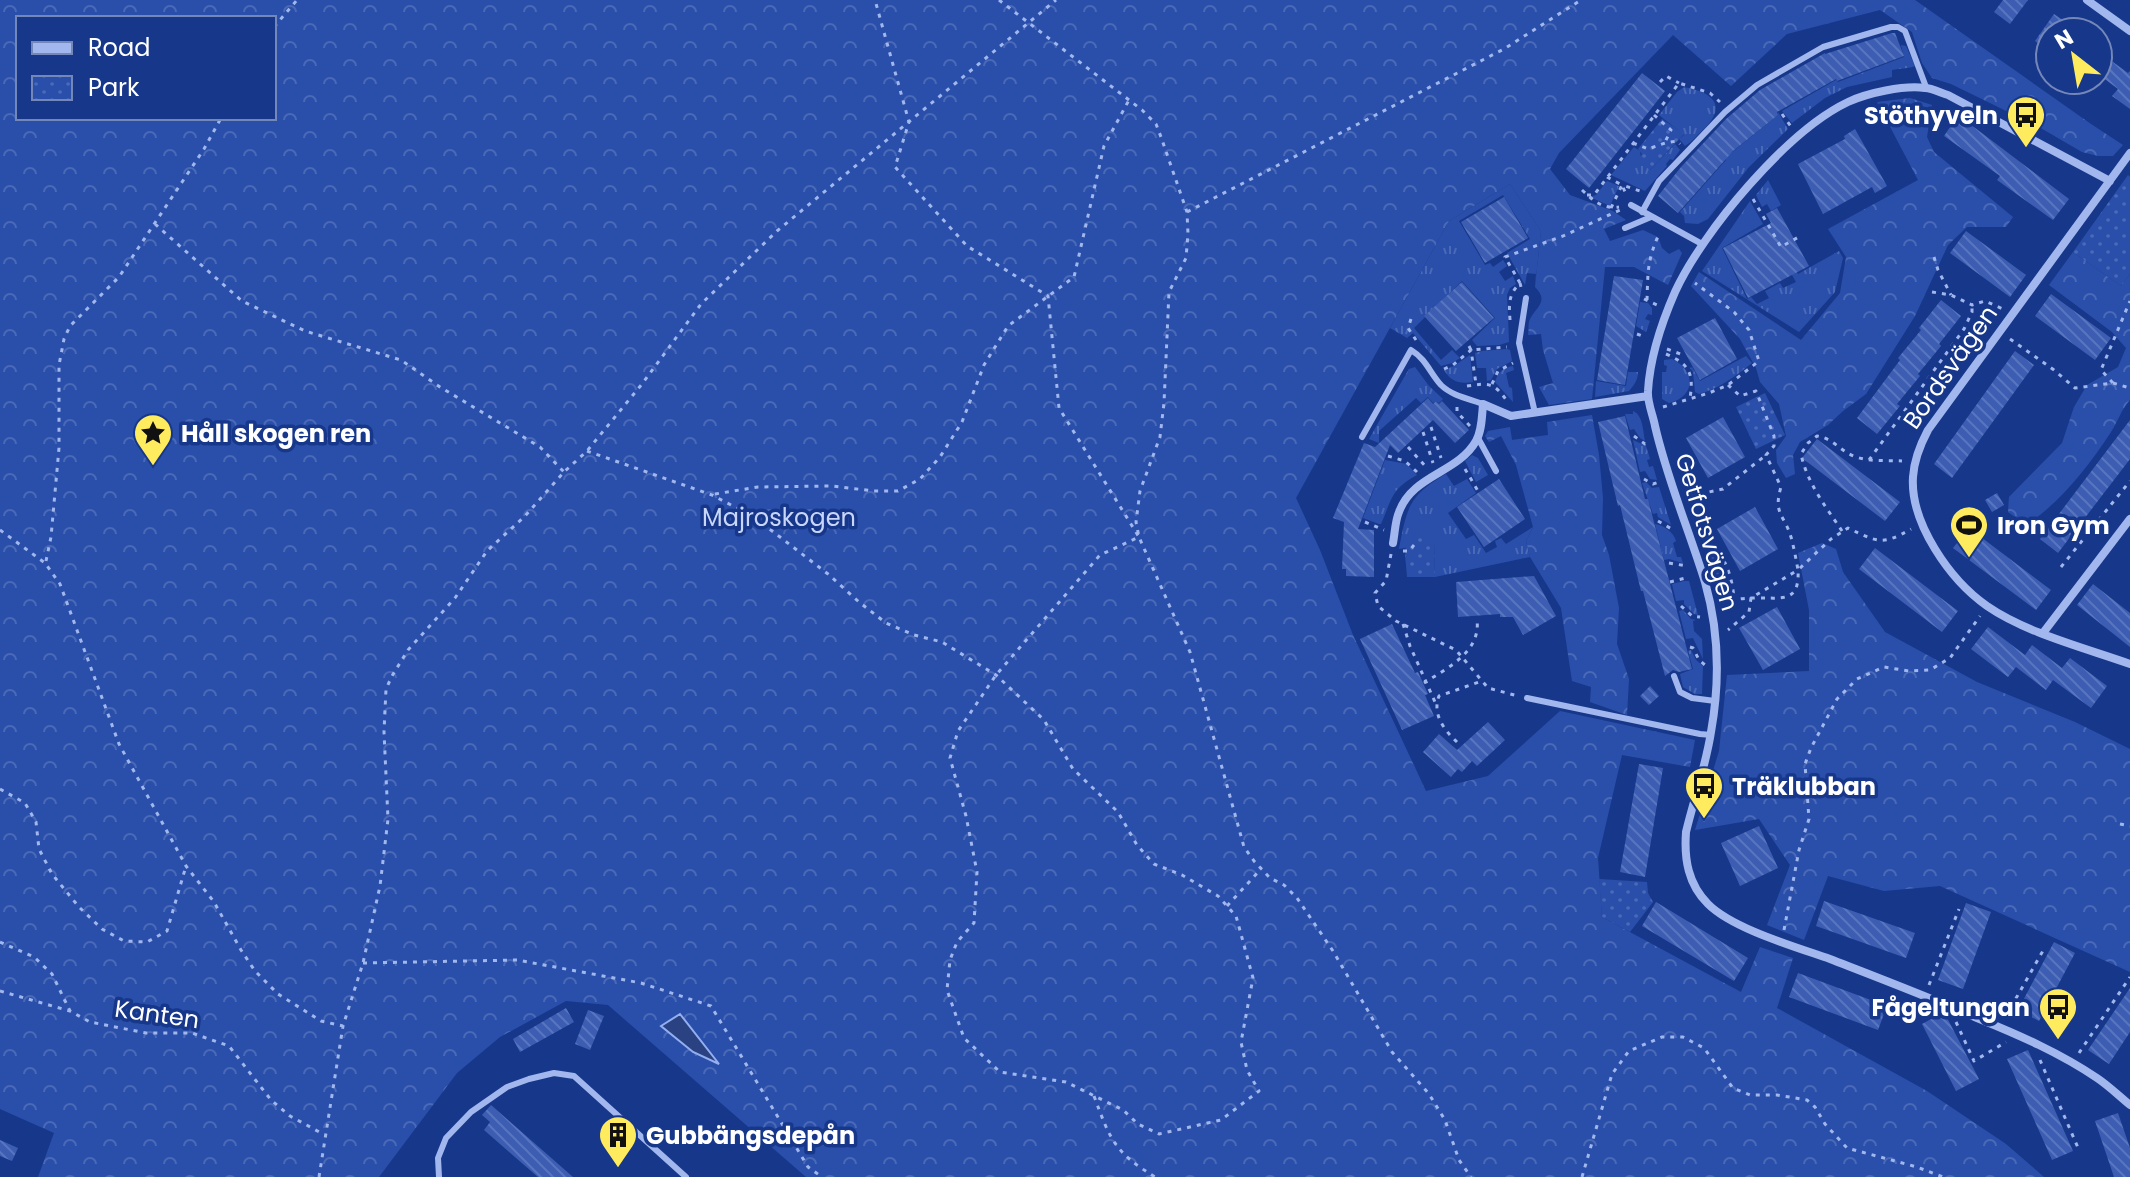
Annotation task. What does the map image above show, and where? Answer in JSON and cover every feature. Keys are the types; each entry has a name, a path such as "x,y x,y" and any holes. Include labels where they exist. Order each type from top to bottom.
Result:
{"street":[{"path":"2087,0 2130,31"},
{"name":"Getfotsvägen","path":"2110,181 1948,95 1926,87 1877,91 1848,102 1797,137 1765,168 1702,244 1676,290 1660,328 1650,367 1648,396 1660,446 1706,585 1717,634 1711,735 1684,848 1689,874 1707,903 1737,924 2024,1037 2100,1079 2130,1105"},
{"name":"Bordsvägen","path":"2130,153 1928,430 1915,461 1913,492 1922,523 1938,554 1967,590 1987,606 2013,621 2130,664"},
{"path":"1394,539 1398,512 1407,496 1418,485 1458,459 1478,438 1483,404 1511,416 1648,396"},
{"path":"2043,633 2130,519"}],"lane":[{"path":"1642,212 1659,181 1725,112 1757,85 1823,47 1898,27 1905,31 1926,87"},
{"path":"1631,205 1702,244"},
{"path":"1625,228 1651,217"},
{"path":"1526,298 1519,343 1535,413"},
{"path":"1362,437 1411,350 1428,365 1442,386 1483,404"},
{"path":"1478,438 1496,471"},
{"path":"1674,676 1680,692 1692,698 1715,701"},
{"path":"1527,698 1711,735"},
{"path":"439,1177 438,1158 446,1138 471,1112 507,1087 554,1073 574,1076 686,1177"}],"path":[{"path":"276,25 297,0"},
{"path":"875,0 909,122 895,167 967,246 1048,296"},
{"path":"999,0 1156,124 1187,212 1186,258 1169,292 1160,437 1140,491 1136,522 1139,537"},
{"path":"319,1177 343,1026 363,963 380,886 388,819 384,732 386,689 408,650 455,598 487,551 587,451 642,384 701,304 777,231 1056,0"},
{"path":"1187,212 1504,49 1581,0"},
{"path":"1660,82 1666,76 1710,93 1725,112"},
{"path":"1587,195 1594,195 1679,83"},
{"path":"712,495 758,487 832,486 898,491 920,479 940,457 962,422 984,365 1008,326 1074,277 1104,146 1129,100"},
{"path":"1782,114 1792,128"},
{"path":"1654,115 1671,130 1665,143"},
{"path":"45,563 51,537 59,448 59,365 64,339 70,326 119,277 220,120"},
{"path":"1786,133 1798,123"},
{"path":"1633,143 1648,149 1677,141"},
{"path":"1607,177 1650,197"},
{"path":"1611,208 1622,185"},
{"path":"1582,190 1591,200 1611,208 1631,205"},
{"path":"1744,205 1752,196 1781,247 1802,235"},
{"path":"1520,283 1505,257 1563,236 1631,205"},
{"path":"155,224 242,301 305,331 401,360 540,447 564,472"},
{"path":"1659,234 1647,269 1645,300 1660,307"},
{"path":"1934,257 1951,295"},
{"path":"1658,397 1660,408 1709,393 1728,385 1759,361 1749,330 1734,312 1692,280 1690,284"},
{"path":"1932,292 1951,295 1972,305 1985,301 2012,313"},
{"path":"1048,296 1059,408 1139,537 1190,652 1244,847 1270,878 1284,885 1297,898 1392,1052 1429,1094 1445,1120 1459,1160 1471,1177"},
{"path":"2113,383 2101,370 2130,301"},
{"path":"1869,460 1964,329 1972,305"},
{"path":"1411,319 1408,328 1422,347"},
{"path":"1999,331 2075,388 2113,383 2130,388"},
{"path":"1637,334 1649,338"},
{"path":"1441,370 1453,365 1470,348 1511,347"},
{"path":"1470,348 1476,384"},
{"path":"1664,349 1687,367 1693,383 1690,398"},
{"path":"1664,349 1683,355"},
{"path":"1661,362 1664,349"},
{"path":"1492,384 1498,371 1515,363"},
{"path":"1464,386 1492,384 1510,404"},
{"path":"1677,498 1723,489 1774,446 1774,436 1756,391 1740,396 1728,385"},
{"path":"1431,427 1436,474"},
{"path":"1423,432 1436,474"},
{"path":"1634,436 1647,443 1646,433"},
{"path":"1842,531 1818,496 1803,465 1801,454 1808,443 1817,436 1826,437 1853,457 1915,461"},
{"path":"1408,447 1436,474"},
{"path":"587,451 712,495 754,517 886,623 942,642 996,675 1044,720 1073,769 1118,812 1137,845 1154,864 1182,875 1218,896 1236,916 1253,978 1241,1042 1247,1070 1259,1091 1221,1120 1159,1134 1138,1124 1123,1110 1066,1082 1000,1072 964,1038 947,990 950,960 957,942 974,923 977,872 950,758 958,731 996,675 1100,555 1139,537"},
{"path":"1710,604 1751,598 1779,599 1797,589 1798,570 1790,535 1776,503 1781,487 1766,455"},
{"path":"1388,456 1436,474"},
{"path":"1458,459 1478,491"},
{"path":"1644,479 1653,484 1659,482 1656,470"},
{"path":"2061,567 2130,481"},
{"path":"1658,521 1675,531 1672,521"},
{"path":"1365,522 1394,539 1386,581 1375,593 1378,606 1403,624 1456,650 1488,688 1527,698"},
{"path":"1751,598 1798,570 1831,539 1848,528 1869,540 1883,542 1922,523"},
{"path":"0,530 45,563 60,584 119,744 186,866 214,902 255,971 278,994 299,1008 321,1021 343,1026"},
{"path":"1702,552 1720,554 1733,585 1734,600"},
{"path":"1684,557 1692,583"},
{"path":"1669,563 1687,566"},
{"path":"1670,582 1690,577"},
{"path":"1722,635 1749,612 1751,598"},
{"path":"1681,606 1692,616 1700,617"},
{"path":"1782,941 1799,850 1809,819 1805,764 1837,699 1857,679 1884,667 1930,670 1950,658 1987,606"},
{"path":"1698,608 1703,628"},
{"path":"1425,682 1463,658 1479,632 1477,620"},
{"path":"1403,624 1444,730 1457,742"},
{"path":"1690,647 1703,664"},
{"path":"1705,655 1706,670"},
{"path":"1436,704 1439,696 1482,681"},
{"path":"0,789 25,803 36,822 39,849 52,874 102,929 124,941 147,942 167,931 186,866"},
{"path":"2120,824 2130,826"},
{"path":"1227,906 1261,869"},
{"path":"1929,987 1959,909"},
{"path":"0,942 34,957 52,974 70,1011"},
{"path":"2005,1018 2044,949"},
{"path":"363,963 517,960 641,983 711,1006 808,1167 822,1177"},
{"path":"2078,1054 2130,977"},
{"name":"Kanten","path":"0,991 70,1011 90,1022 146,1033 192,1033 229,1046 271,1100 290,1116 324,1135"},
{"path":"1959,1029 1974,1061 2009,1039"},
{"path":"1582,1177 1612,1074 1629,1051 1662,1037 1683,1037 1704,1048 1733,1088 1750,1095 1807,1100 1847,1148 1943,1177"},
{"path":"2049,1059 2037,1053 2079,1150"},
{"path":"1094,1096 1108,1136 1120,1152 1155,1177"}],"green space":[{"name":"Majroskogen","path":"0,0 1915,0 2034,84 2034,96 2051,96 2123,145 2113,156 2082,152 2039,127 1951,84 1932,78 1922,63 1912,32 1880,10 1787,34 1731,86 1673,35 1559,153 1550,169 1570,195 1613,211 1626,220 1604,229 1610,241 1643,230 1658,237 1662,248 1669,254 1679,249 1682,253 1668,285 1634,267 1605,267 1592,399 1549,405 1539,387 1553,383 1541,334 1528,335 1529,322 1541,301 1535,287 1541,231 1510,184 1449,221 1296,498 1353,635 1426,791 1488,776 1560,711 1695,740 1690,767 1622,755 1598,858 1602,917 1741,992 1760,947 1793,958 1777,1008 1927,1091 2006,1144 2044,1177 806,1177 608,1005 566,1001 500,1037 457,1073 379,1177 38,1177 54,1133 0,1109"},
{"path":"1901,45 1906,46 1915,66 1892,70 1892,77 1847,87 1825,98 1792,123 1782,111 1836,80 1838,82 1904,57"},
{"path":"1684,87 1709,96 1716,106 1712,120 1685,146 1679,139 1684,135 1659,115"},
{"path":"1910,98 1932,105 1927,137 1934,152 2013,217 2006,227 1967,227 1948,245 1915,316 1866,394 1828,425 1800,442 1793,455 1795,474 1786,478 1777,463 1776,450 1786,436 1779,404 1760,382 1740,339 1691,286 1699,272 1801,340 1840,293 1846,257 1828,229 1918,180 1877,102"},
{"path":"1778,112 1788,129 1749,167 1708,219 1698,224 1685,223 1680,212 1725,158"},
{"path":"1662,119 1684,134 1650,170 1638,161 1642,154 1638,149"},
{"path":"1675,144 1680,150 1645,191 1611,175 1634,147 1640,151 1650,170"},
{"path":"2128,175 2130,274 2121,286 2073,252"},
{"path":"1768,180 1781,205 1771,211 1767,204 1762,207 1756,195"},
{"path":"1607,181 1619,186 1610,206 1590,197 1596,195"},
{"path":"1510,184 1541,231 1535,287 1536,274 1527,273 1525,285 1507,253 1530,239 1503,195 1459,221 1485,265 1490,263 1493,267 1503,260 1507,266 1499,272 1505,281 1513,276 1516,284 1507,295 1509,342 1477,346 1472,340 1495,318 1462,281 1414,328 1441,360 1452,350 1460,358 1441,366 1413,333 1407,338 1390,328 1449,221"},
{"path":"1750,201 1763,224 1722,248 1747,299 1751,297 1757,304 1769,298 1765,291 1780,283 1783,288 1796,282 1782,257 1787,255 1798,274 1839,251 1843,258 1835,292 1799,332 1702,271"},
{"path":"2073,252 2121,286 2130,274 2130,400 2083,471 2051,506 2026,525 2008,512 2009,497 2062,443 2074,407 2087,385 2118,367 2126,348 2112,332 2049,285"},
{"path":"1640,302 1648,303 1652,308 1652,315 1648,314 1645,319 1650,321 1646,332 1636,326"},
{"path":"1507,349 1512,361 1497,369 1491,380 1487,381 1486,368 1477,368 1475,353"},
{"path":"1470,355 1473,382 1453,380 1444,370"},
{"path":"1746,356 1752,363 1733,377 1706,392 1695,392 1690,368 1700,381"},
{"path":"1672,359 1685,370 1690,383 1684,395 1669,403 1662,399 1662,372 1666,372 1667,366 1664,360"},
{"path":"1513,366 1514,370 1506,373 1513,402 1495,382 1501,371"},
{"path":"1415,367 1443,399 1433,403 1428,397 1421,403 1416,398 1379,431 1379,443 1369,439 1409,369"},
{"path":"1628,372 1638,372 1629,391 1595,397 1596,381 1626,386"},
{"path":"1765,393 1785,435 1756,449 1736,407"},
{"path":"1633,411 1641,420 1645,441 1634,429 1630,430 1625,414 1633,414"},
{"path":"1592,415 1603,498 1602,535 1619,608 1617,644 1629,679 1627,715 1590,702 1591,687 1572,681 1561,608 1530,557 1526,541 1533,527 1516,465 1501,436 1489,442 1485,436 1488,431 1510,427 1512,440 1548,435 1547,422"},
{"path":"1633,440 1646,446 1649,467 1653,466 1657,480 1650,479 1645,471 1640,472"},
{"path":"1472,455 1478,458 1488,475 1476,482 1465,461"},
{"path":"1385,460 1407,464 1417,475 1397,490 1379,524 1363,518"},
{"path":"1446,474 1454,486 1467,479 1476,493 1448,513 1466,539 1474,535 1486,553 1497,547 1495,541 1501,538 1506,544 1533,527 1526,541 1530,557 1435,577 1434,542 1399,549 1411,504 1424,489"},
{"path":"1646,482 1652,488 1659,487 1671,525 1657,513 1653,514 1642,483"},
{"path":"1655,524 1673,535 1677,557 1681,557 1683,563 1664,560"},
{"path":"1427,534 1434,542 1435,577 1407,577 1405,554 1408,543 1418,535"},
{"path":"1822,543 1836,549 1843,572 1885,632 1977,682 2075,722 2130,749 2130,972 1940,886 1884,891 1828,876 1804,940 1767,925 1790,865 1759,819 1695,830 1719,751 1727,675 1809,671 1809,610 1798,553"},
{"path":"1712,554 1721,561 1729,579 1728,597 1723,599 1719,599 1705,555"},
{"path":"1689,581 1698,615 1684,604 1684,600 1676,601 1672,584"},
{"path":"1683,610 1696,620 1693,621 1694,631 1702,639 1703,659 1693,638 1686,639 1679,611"},
{"path":"1691,650 1703,666 1702,694 1695,694 1683,687 1680,674 1693,669 1688,651"},
{"path":"1599,879 1647,882 1653,902 1630,932 1602,917"}],"shaded area":[{"path":"680,1014 719,1064 693,1052 661,1026"}],"building":[{"path":"2003,0 2028,0 2010,24 1994,12"},
{"path":"1895,33 1904,56 1836,79 1777,112 1778,115 1733,151 1678,213 1658,196 1726,119 1760,90 1825,53"},
{"path":"2114,63 2128,73 2130,71 2130,109 2112,96 2118,89 2114,86"},
{"path":"1642,73 1665,91 1589,188 1566,169"},
{"path":"1958,115 2069,199 2053,220 1997,180 2000,176 1944,136"},
{"path":"1855,129 1887,186 1875,193 1872,187 1823,214 1798,164 1845,139 1844,136"},
{"path":"1504,197 1528,238 1485,263 1461,222"},
{"path":"1777,208 1809,266 1748,298 1723,248 1771,223 1766,214"},
{"path":"1966,231 2026,275 2010,297 1950,253"},
{"path":"1614,276 1643,280 1625,385 1597,380"},
{"path":"1462,282 1494,318 1456,351 1424,316"},
{"path":"2051,294 2111,338 2095,360 2035,316"},
{"path":"1941,300 1961,316 1897,404 1900,406 1877,434 1857,418"},
{"path":"1715,318 1737,359 1700,380 1677,338"},
{"path":"2015,351 2034,365 1952,478 1934,464"},
{"path":"1428,398 1433,404 1442,401 1469,430 1455,443 1433,420 1398,453 1390,445 1358,529 1374,530 1374,577 1346,576 1346,569 1342,569 1344,522 1333,518 1364,443 1375,447"},
{"path":"1625,416 1692,669 1673,670 1665,676 1598,422"},
{"path":"1723,417 1745,457 1708,478 1686,438"},
{"path":"2130,420 2130,459 2058,553 2040,539"},
{"path":"1817,439 1900,502 1885,521 1802,458"},
{"path":"1499,479 1525,519 1484,547 1457,507"},
{"path":"1997,493 2004,505 1992,512 1985,500"},
{"path":"1755,507 1778,549 1740,571 1717,529"},
{"path":"1969,528 2051,590 2036,610 1953,548"},
{"path":"1875,548 1958,611 1942,632 1859,569"},
{"path":"1534,576 1556,616 1523,635 1513,617 1500,617 1500,614 1458,617 1456,582"},
{"path":"2093,584 2130,613 2130,647 2077,605"},
{"path":"1777,607 1800,649 1763,670 1739,628"},
{"path":"1392,624 1415,673 1418,672 1434,716 1402,730 1360,639"},
{"path":"1988,627 2025,655 2032,645 2062,668 2070,658 2107,686 2091,708 2053,680 2046,690 2016,667 2008,677 1971,649"},
{"path":"1650,686 1659,696 1649,705 1640,696"},
{"path":"1488,722 1505,740 1477,766 1472,761 1462,772 1458,769 1451,777 1423,752 1439,734 1457,750"},
{"path":"1639,764 1663,768 1645,877 1620,872"},
{"path":"1759,826 1778,868 1740,886 1721,843"},
{"path":"1824,901 1915,933 1906,958 1816,926"},
{"path":"1656,902 1748,958 1734,981 1642,926"},
{"path":"1966,903 1991,912 1963,989 1938,980"},
{"path":"2054,942 2075,953 2039,1021 2018,1010"},
{"path":"1798,973 1887,1006 1878,1030 1789,997"},
{"path":"2130,988 2130,1032 2109,1064 2088,1050"},
{"path":"566,1008 574,1022 520,1052 513,1039"},
{"path":"588,1010 604,1016 590,1050 575,1044"},
{"path":"1944,1012 1979,1079 1956,1091 1922,1024"},
{"path":"2028,1050 2073,1151 2052,1160 2007,1059"},
{"path":"491,1105 573,1177 538,1177 484,1130 490,1122 482,1115"},
{"path":"2118,1113 2130,1148 2130,1177 2114,1177 2095,1121"},
{"path":"0,1140 18,1148 12,1161 0,1156"}],"place":[{"name":"Stöthyveln","path":"2026,149"},
{"name":"Håll skogen ren","path":"153,467"},
{"name":"Iron Gym","path":"1969,559"},
{"name":"Träklubban","path":"1704,820"},
{"name":"Fågeltungan","path":"2058,1041"},
{"name":"Gubbängsdepån","path":"618,1169"}]}
